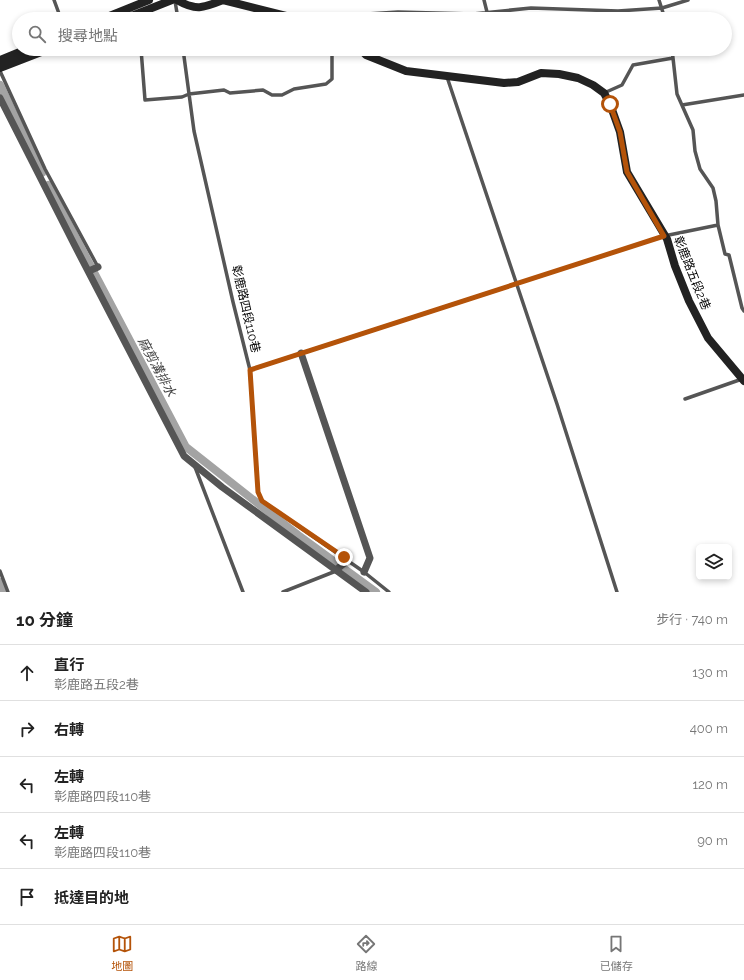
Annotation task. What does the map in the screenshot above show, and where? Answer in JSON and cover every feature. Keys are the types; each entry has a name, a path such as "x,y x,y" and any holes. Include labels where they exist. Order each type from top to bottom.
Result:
{"street":[{"path":"119,12 149,0"},
{"path":"147,12 172,0"},
{"path":"176,0 190,7 208,6 223,0 270,12"},
{"path":"0,60 12,55"},
{"path":"0,70 33,56"},
{"path":"368,56 406,71 508,83 518,82 540,73 559,74 578,78 593,85 604,93"},
{"name":"彰鹿路五段2巷","path":"604,93 610,104 620,132 627,172 667,239 688,301 708,338 744,379"},
{"path":"0,98 184,456 222,487 366,592"},
{"path":"89,272 98,267"},
{"path":"301,354 370,558 364,572"},
{"path":"336,570 346,559"}],"lane":[{"path":"54,0 58,12"},
{"path":"176,0 177,12"},
{"path":"484,0 487,12 531,8 618,11 662,8 688,0"},
{"path":"659,0 663,12"},
{"path":"142,56 145,100 182,98 189,94 224,90 230,92 263,90 272,95 282,95 294,89 326,84 332,79 332,56"},
{"name":"彰鹿路四段110巷","path":"184,56 194,131 250,370 258,492 262,501 346,559 389,592"},
{"path":"604,93 622,85 634,65 673,58 677,94 693,130 695,151 700,169 713,188 716,201 718,225 725,254 728,255 744,311"},
{"path":"0,70 45,169 98,267"},
{"path":"447,76 557,404 617,592"},
{"path":"682,105 744,95"},
{"path":"250,370 664,236 718,225"},
{"path":"685,399 744,379"},
{"path":"194,464 243,592"},
{"path":"283,592 336,570"},
{"path":"0,571 8,592"}],"waterway":[{"name":"麻剪溝排水","path":"0,85 42,173"},
{"name":"麻剪溝排水","path":"48,185 186,447 298,535 376,592"},
{"path":"0,582 4,592"}],"route":[{"path":"344,557 262,501 258,492 250,370 664,236 627,172 620,132 610,104"}]}
